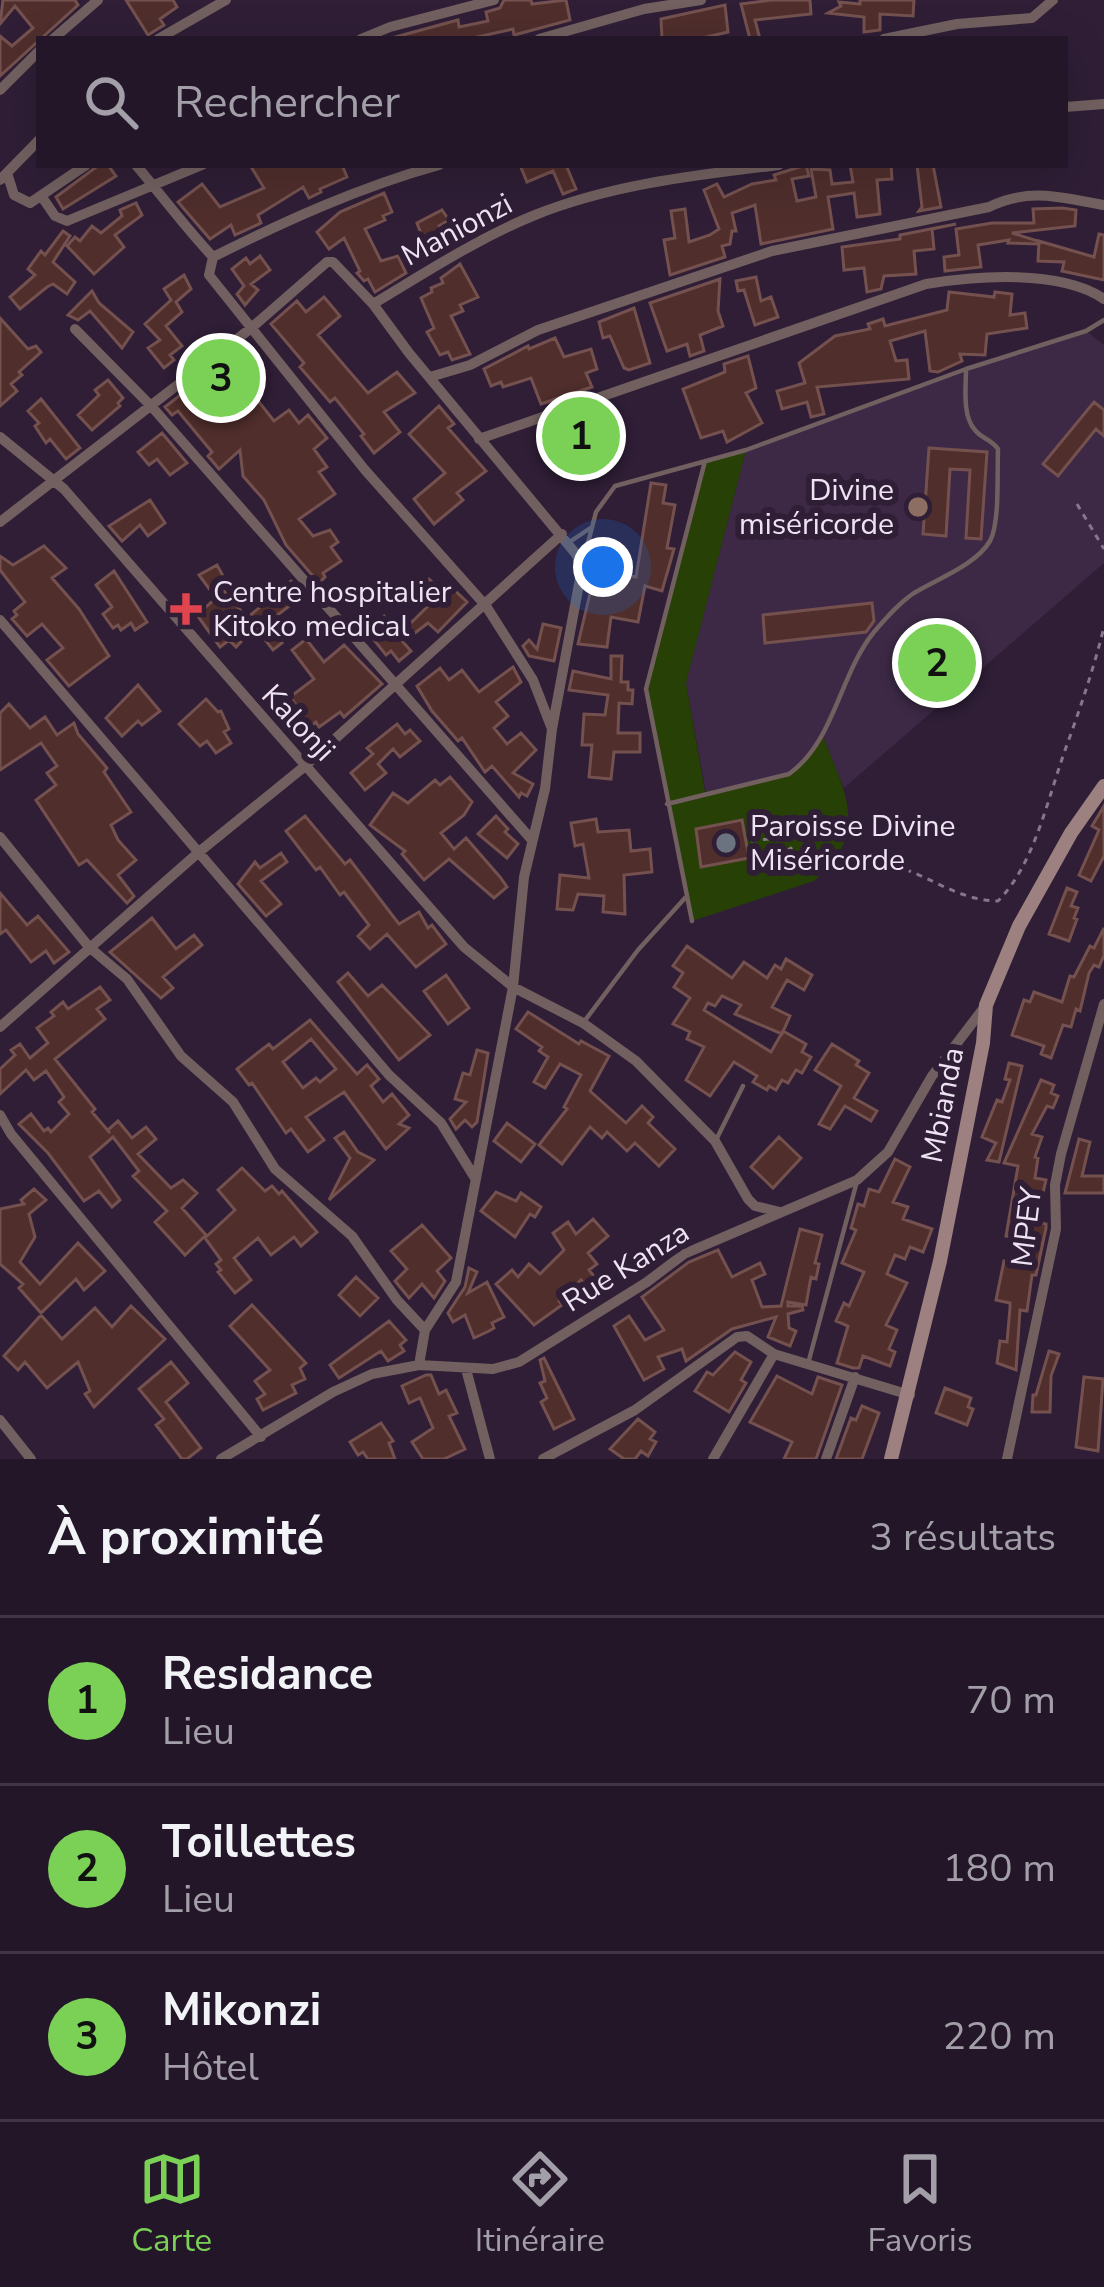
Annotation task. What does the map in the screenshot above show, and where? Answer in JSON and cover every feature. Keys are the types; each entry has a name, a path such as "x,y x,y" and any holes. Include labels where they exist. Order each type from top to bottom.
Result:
{"street":[{"path":"56,36 98,0"},
{"path":"163,36 226,0"},
{"path":"368,36 494,0"},
{"path":"550,36 644,9 701,0"},
{"path":"899,36 957,24 1032,18 1053,0"},
{"path":"0,90 36,54"},
{"path":"1068,107 1104,104"},
{"path":"36,143 4,177 20,201 31,203 82,168"},
{"path":"139,168 213,257"},
{"path":"42,197 60,221 67,221 194,168"},
{"path":"213,257 360,189 429,168"},
{"name":"Manionzi","path":"373,304 503,229 541,213 667,179 755,168"},
{"path":"430,377 470,365 538,330 772,251 989,207 1013,195 1057,196 1104,205"},
{"path":"213,257 209,275 250,329 365,470 486,606 533,680 552,729"},
{"path":"0,523 250,329 327,262 340,267 373,304 479,439 565,538 582,568 545,789 524,877 513,987 456,1282 425,1330 419,1365"},
{"path":"479,439 926,284 969,278 1038,279 1104,299"},
{"path":"75,329 152,407 531,838"},
{"name":"Kalonji","path":"0,437 64,489 464,947 513,987 583,1023 636,1061 715,1142 748,1199 755,1206 780,1212"},
{"path":"0,1028 89,946 305,766 565,538"},
{"path":"0,620 389,1075 441,1123 475,1178"},
{"name":"Mbianda","path":"891,1459 910,1395 983,1043 986,1005 1019,926 1071,832 1104,786"},
{"path":"0,837 89,946 127,979 182,1056 233,1102 275,1169 352,1237 425,1330"},
{"name":"MPEY","path":"1007,1459 1055,1229 1061,1154 1104,1004"},
{"name":"Rue Kanza","path":"221,1459 249,1453 261,1438 333,1392 372,1374 419,1365 493,1369 519,1362 684,1254 857,1180 888,1152 932,1076 986,1005"},
{"path":"0,1115 10,1134 261,1438"},
{"path":"543,1459 635,1410 737,1337 747,1336 774,1354 910,1395"},
{"path":"713,1459 774,1354"},
{"path":"466,1369 490,1459"},
{"path":"826,1459 855,1377"},
{"path":"0,1420 31,1459"}],"lane":[{"path":"582,568 596,512 615,486 746,450 966,369 1086,331 1104,320"},
{"path":"667,804 789,774 802,764 816,747 856,659 876,631 911,596 983,552 994,536 998,449 976,433 969,421 966,369"},
{"path":"692,921 646,689 705,461"},
{"path":"565,538 592,527"},
{"path":"583,1023 638,950 686,898"},
{"path":"715,1142 743,1086"},
{"path":"808,1362 857,1180"}],"path":[{"path":"1077,504 1104,549"},
{"path":"752,841 777,838 784,853 791,848 798,865 837,857 882,862 981,901 998,902 1015,885 1048,808 1086,698 1104,627"}],"shaded area":[{"name":"Divine miséricorde","path":"1086,331 1104,345 1104,563 844,788 823,736 789,774 706,793 686,683 746,450"}],"green space":[{"path":"746,450 686,683 705,792 789,774 802,764 822,734 845,794 848,829 832,864 814,881 692,921 646,689 705,461"}],"building":[{"path":"3,0 75,0 78,5 44,36 36,36 36,43 0,76 0,36 12,46 33,28 15,6 0,24"},
{"path":"126,0 173,0 177,7 160,19 164,25 148,35"},
{"path":"504,0 531,0 532,4 566,0 570,20 514,35 513,29 482,36 399,36 458,20 459,27 488,21 486,12 500,8"},
{"path":"810,0 811,14 755,20 759,36 749,36 741,4"},
{"path":"860,0 914,0 913,16 880,14 880,30 864,32 864,17 828,13 841,6 839,2 860,4"},
{"path":"725,5 728,32 662,36 661,19"},
{"path":"95,168 110,168 116,176 63,209 56,197"},
{"path":"252,168 343,168 347,177 309,198 303,187 258,215 261,223 235,235 231,225 210,239 178,202 202,184 220,207 264,188"},
{"path":"521,168 567,168 576,189 563,194 553,171 527,182"},
{"path":"807,168 809,176 792,179 797,201 816,197 811,169 830,170 832,184 853,182 851,168 891,168 892,179 877,180 880,214 857,217 854,193 828,197 833,229 761,244 755,205 732,213 736,231 732,231 730,244 722,246 725,257 670,275 664,240 675,238 671,211 685,209 689,242 710,235 719,229 704,190 717,184 724,197 752,184 776,180 774,175"},
{"path":"917,168 934,168 941,207 919,211"},
{"path":"384,193 392,212 365,229 381,261 398,256 406,273 375,292 368,279 364,281 357,273 344,238 329,249 317,232 340,212"},
{"path":"136,203 142,215 115,235 124,247 94,274 67,246 75,237 80,241 92,226 101,233 122,216 120,210"},
{"path":"1033,209 1076,210 1075,226 1012,233 1038,244 1009,240 978,245 981,267 945,271 944,257 959,255 956,229 1034,223"},
{"path":"442,210 449,220 439,226 449,245 426,247 417,223"},
{"path":"956,224 932,229 934,249 914,251 916,274 884,276 881,289 867,292 864,268 844,270 842,247 900,239 900,235"},
{"path":"63,231 70,236 53,262 75,282 67,294 53,284 20,309 10,297 35,275 28,269"},
{"path":"1099,234 1104,235 1104,280 1062,271 1064,262 1038,261 1039,241 1094,257"},
{"path":"260,256 270,270 251,284 258,290 245,305 237,294 244,286 232,269 246,258 250,264"},
{"path":"460,264 478,297 460,305 463,311 451,316 470,354 452,360 448,352 440,355 427,332 434,328 421,298"},
{"path":"184,275 191,289 176,302 182,312 166,326 182,346 164,368 148,348 160,340 145,324 171,300 164,289"},
{"path":"756,277 761,301 771,297 778,317 755,325 744,290 738,291 736,281"},
{"path":"720,279 718,311 723,326 700,335 704,351 690,356 687,344 667,351 650,303"},
{"path":"92,291 133,332 122,348 90,311 78,320 68,315"},
{"path":"949,292 1012,294 1010,315 1025,313 1027,328 987,334 985,355 960,354 962,361 938,372 930,371 925,331 890,341 896,361 907,360 909,379 817,387 824,414 811,417 807,402 782,409 777,391 805,383 799,363 835,336 870,329 868,324 883,319 885,326 947,310"},
{"path":"324,297 340,316 318,335 368,393 397,372 415,393 384,412 400,432 374,453 335,398 330,402 300,367 304,363 271,324 297,301 306,312"},
{"path":"634,308 650,363 629,370 610,336 603,338 599,322"},
{"path":"0,318 28,349 36,346 41,352 19,372 22,375 11,384 17,391 0,406"},
{"path":"555,338 564,357 591,349 597,369 586,373 592,387 541,404 531,378 491,386 484,369"},
{"path":"748,356 756,388 746,393 762,423 727,442 723,431 701,438 683,389 725,372 724,364"},
{"path":"226,360 274,421 289,410 299,423 308,415 327,438 314,449 327,467 319,472 335,494 299,519 313,536 330,530 338,542 331,547 341,561 323,573 319,583 286,545 264,500 243,476 240,450 219,469 208,456 212,452 178,411 172,415 165,407 193,385 201,395 217,382 209,373"},
{"path":"108,380 123,398 92,430 78,415"},
{"path":"41,399 80,448 66,459 50,439 46,443 35,426 39,423 28,411"},
{"path":"1094,402 1104,410 1104,436 1096,429 1058,476 1043,464"},
{"path":"439,406 454,424 448,428 486,471 457,493 463,500 434,524 414,499 445,473 409,434"},
{"path":"162,433 187,463 170,475 157,459 149,465 138,452"},
{"path":"929,448 987,452 981,539 966,538 970,470 950,469 946,536 923,534"},
{"path":"651,483 666,485 663,503 675,505 667,548 674,549 662,591 645,586 638,622 611,617 607,647 578,644 593,581 602,583 606,569 636,577"},
{"path":"150,500 165,523 148,536 140,525 122,541 109,526"},
{"path":"44,546 66,568 52,578 109,656 69,686 47,660 63,648 42,624 27,636 12,619 25,602 0,570 0,556 13,565"},
{"path":"217,565 228,585 222,589 247,618 291,581 304,595 269,626 282,643 273,650 255,627 236,647 229,640 220,647 197,615 216,598 199,575"},
{"path":"114,571 147,622 135,630 131,623 121,630 118,625 113,628 103,614 112,607 96,585"},
{"path":"429,579 443,592 449,585 467,602 438,632 428,623 403,642 411,651 399,661 391,651 386,655 366,630 384,616 394,629 408,618 412,622 430,604 417,591"},
{"path":"872,603 874,621 866,632 765,643 763,615"},
{"path":"543,624 561,628 554,661 529,656 523,646 529,640 537,649"},
{"path":"306,639 324,662 344,645 382,684 344,717 340,712 304,731 296,722 304,716 290,697 314,679 292,650"},
{"path":"611,656 622,656 621,682 628,682 628,690 633,690 632,704 619,703 618,733 640,733 640,752 614,752 611,779 589,777 592,745 582,745 584,714 605,715 608,695 569,690 573,671 611,679"},
{"path":"513,667 521,682 496,702 508,716 494,728 507,744 521,733 536,750 513,773 533,784 527,796 521,793 519,797 492,766 485,772 462,738 458,741 432,711 417,686 440,668 449,680 462,670 479,692"},
{"path":"138,685 160,711 142,725 138,721 122,736 106,718"},
{"path":"206,699 221,711 229,729 224,732 231,743 216,753 207,741 200,746 179,724"},
{"path":"9,704 30,728 45,717 57,735 74,723 107,768 104,772 131,812 111,825 136,860 118,875 134,896 127,903 87,860 79,865 36,800 56,785 47,773 57,766 41,743 0,770 0,713"},
{"path":"397,724 420,741 400,757 393,749 378,764 386,773 365,790 351,773 373,754 367,748"},
{"path":"450,777 472,802 441,833 454,849 466,838 500,877 507,887 494,898 449,859 424,880 402,854 405,851 370,825 393,793 408,803 435,780 440,785"},
{"path":"1104,806 1104,856 1091,881 1079,875 1099,830 1092,826"},
{"path":"305,816 345,864 350,860 399,924 419,912 446,944 416,967 387,934 370,949 358,936 369,925 286,831"},
{"path":"496,816 518,844 507,858 478,834"},
{"path":"596,819 598,832 629,830 631,851 650,849 652,872 624,875 625,914 603,912 604,896 578,894 573,910 557,909 560,875 589,878 583,844 575,846 571,823"},
{"name":"Paroisse Divine Miséricorde","path":"742,820 749,858 701,867 696,829"},
{"path":"281,853 287,862 261,881 281,904 266,916 238,884 255,862 260,868"},
{"path":"1067,888 1077,892 1071,906 1078,908 1069,941 1049,934"},
{"path":"0,893 27,925 38,916 69,952 54,963 46,951 31,962 6,930 0,934"},
{"path":"152,918 176,949 194,935 202,945 163,977 173,988 161,998 110,952"},
{"path":"1104,928 1104,955 1099,967 1094,965 1089,973 1080,1011 1076,1009 1071,1027 1063,1025 1051,1058 1041,1054 1044,1046 1012,1035 1024,1000 1030,1002 1034,992 1062,1002 1070,976 1074,977"},
{"path":"687,946 732,978 744,962 767,978 786,959 812,975 804,990 787,980 772,1007 790,1016 783,1031 806,1044 802,1052 811,1057 802,1073 796,1070 788,1083 782,1080 776,1090 769,1086 767,1090 753,1082 757,1076 734,1062 710,1096 686,1080 704,1047 687,1039 690,1032 673,1024 690,998 674,987 683,973 673,966","holes":["722,996 741,1005 735,1014 781,1034 771,1052 704,1010"]},
{"path":"348,973 368,996 382,985 430,1035 399,1060 338,982"},
{"path":"446,975 469,1008 448,1024 424,991"},
{"path":"100,987 110,1000 97,1009 105,1019 55,1059 110,1133 118,1121 132,1138 146,1127 156,1139 138,1154 171,1188 183,1180 197,1193 182,1208 206,1235 185,1255 155,1222 167,1211 133,1176 139,1171 113,1137 90,1157 120,1200 112,1207 99,1191 84,1201 19,1124 31,1114 44,1131 51,1132 69,1114 59,1102 64,1097 46,1071 34,1080 26,1070 0,1094 0,1069 15,1055 11,1050 20,1044 30,1058 48,1043 37,1028 54,1016 51,1012 63,1002 68,1009"},
{"path":"528,1012 579,1044 609,1056 590,1091 626,1123 642,1106 653,1117 648,1123 675,1149 659,1166 635,1143 627,1151 607,1132 602,1138 590,1127 562,1164 539,1145 567,1109 581,1075 560,1064 545,1088 534,1082 548,1057 516,1029"},
{"path":"310,1020 357,1074 367,1065 379,1079 371,1086 383,1102 392,1094 409,1115 399,1124 409,1128 386,1149 344,1092 306,1117 324,1140 308,1152 291,1129 286,1133 237,1069 269,1044 273,1049","holes":["311,1039 336,1069 303,1088 283,1062"]},
{"path":"832,1044 869,1073 854,1098 877,1111 871,1121 845,1106 830,1129 819,1124 841,1086 815,1070"},
{"path":"477,1050 488,1053 477,1122 472,1127 465,1120 456,1129 450,1119 466,1102 455,1099 463,1073 470,1075"},
{"path":"1009,1063 1022,1066 999,1162 987,1160 996,1143 982,1137 997,1100 1002,1102 1010,1080 1005,1079"},
{"path":"1041,1080 1054,1085 1051,1093 1058,1096 1032,1134 1042,1137 1035,1178 1046,1180 1036,1222 1046,1228 1027,1311 1020,1310 1016,1370 997,1363 1000,1341 1007,1342 1010,1303 996,1300 1004,1261 1016,1264 1018,1238 1006,1236 1018,1166 1004,1163"},
{"path":"507,1123 535,1144 521,1162 494,1141"},
{"path":"344,1132 358,1152 374,1160 329,1200 350,1158 335,1138"},
{"path":"779,1137 801,1158 773,1188 751,1167"},
{"path":"1079,1139 1090,1142 1082,1176 1104,1176 1104,1193 1065,1193"},
{"path":"895,1159 910,1167 893,1202 908,1207 903,1219 932,1229 923,1252 910,1247 905,1259 895,1255 887,1274 907,1283 886,1325 897,1330 889,1349 895,1352 890,1366 863,1356 859,1368 853,1368 837,1363 848,1326 836,1321 844,1303 849,1306 864,1272 842,1263 856,1230 851,1228 858,1204 864,1206 869,1189 879,1192"},
{"path":"242,1168 265,1191 272,1186 279,1194 282,1191 317,1232 301,1246 294,1237 271,1255 258,1238 234,1258 251,1280 235,1293 218,1272 216,1264 221,1260 205,1238 235,1210 218,1190"},
{"path":"34,1189 46,1200 29,1214 35,1237 20,1262 40,1284 78,1243 105,1271 84,1290 76,1279 41,1313 19,1288 23,1284 0,1264 0,1209 24,1204 21,1200"},
{"path":"496,1192 516,1201 521,1193 541,1207 535,1217 530,1214 515,1237 481,1211"},
{"path":"593,1219 608,1236 588,1253 597,1264 589,1270 602,1286 593,1294 581,1280 559,1301 562,1305 534,1325 496,1284 512,1270 518,1277 529,1264 540,1274 564,1250 553,1233 568,1222 576,1234"},
{"path":"422,1225 451,1258 437,1271 445,1281 434,1298 422,1284 409,1298 395,1281 407,1269 391,1251"},
{"path":"800,1229 822,1235 816,1279 811,1277 806,1305 788,1302 803,1310 788,1314 789,1328 796,1331 790,1346 768,1337 776,1317 732,1329 686,1361 682,1349 658,1357 664,1369 644,1380 614,1326 629,1316 645,1340 664,1330 642,1297 689,1262 718,1250 732,1277 760,1263 765,1274 752,1280 762,1307 781,1306"},
{"path":"469,1268 477,1272 468,1293 487,1282 504,1317 474,1338 465,1315 453,1322 448,1313 465,1287"},
{"path":"356,1277 378,1298 360,1316 339,1295"},
{"path":"252,1305 306,1363 300,1368 305,1379 292,1385 296,1393 263,1410 257,1399 265,1394 255,1381 270,1370 230,1326"},
{"path":"131,1306 165,1339 94,1407 85,1394 90,1391 78,1362 47,1388 25,1362 18,1370 4,1356 41,1315 62,1339 95,1308 112,1327"},
{"path":"389,1321 406,1340 400,1345 404,1351 388,1361 381,1351 339,1378 330,1365"},
{"path":"1049,1351 1059,1354 1051,1376 1050,1412 1032,1412 1033,1395"},
{"path":"735,1352 751,1362 741,1380 746,1383 729,1412 695,1391 707,1372 713,1375"},
{"path":"544,1358 574,1419 554,1429 541,1402 547,1398 540,1383 545,1381 540,1360"},
{"path":"171,1362 188,1383 166,1402 201,1448 187,1459 182,1459 156,1425 164,1419 139,1389"},
{"path":"431,1375 439,1394 446,1390 457,1413 449,1416 465,1449 444,1459 423,1459 412,1442 433,1428 420,1398 409,1403 402,1386"},
{"path":"777,1376 812,1394 818,1377 842,1385 816,1459 784,1459 792,1442 750,1422"},
{"path":"1084,1377 1103,1379 1098,1451 1076,1447"},
{"path":"945,1388 971,1398 967,1425 936,1413"},
{"path":"862,1406 879,1413 862,1459 836,1459 851,1418 856,1420"},
{"path":"638,1419 655,1432 650,1439 656,1442 648,1456 641,1451 635,1459 624,1459 610,1449"},
{"path":"381,1423 393,1441 389,1443 395,1459 358,1455 350,1442"}],"place":[{"name":"Mikonzi","path":"221,378"},
{"name":"Residance","path":"581,436"},
{"name":"Divine miséricorde","path":"918,507"},
{"name":"Centre hospitalier Kitoko medical","path":"186,609"},
{"name":"Toillettes","path":"937,663"},
{"name":"Paroisse Divine Miséricorde","path":"726,843"}]}
